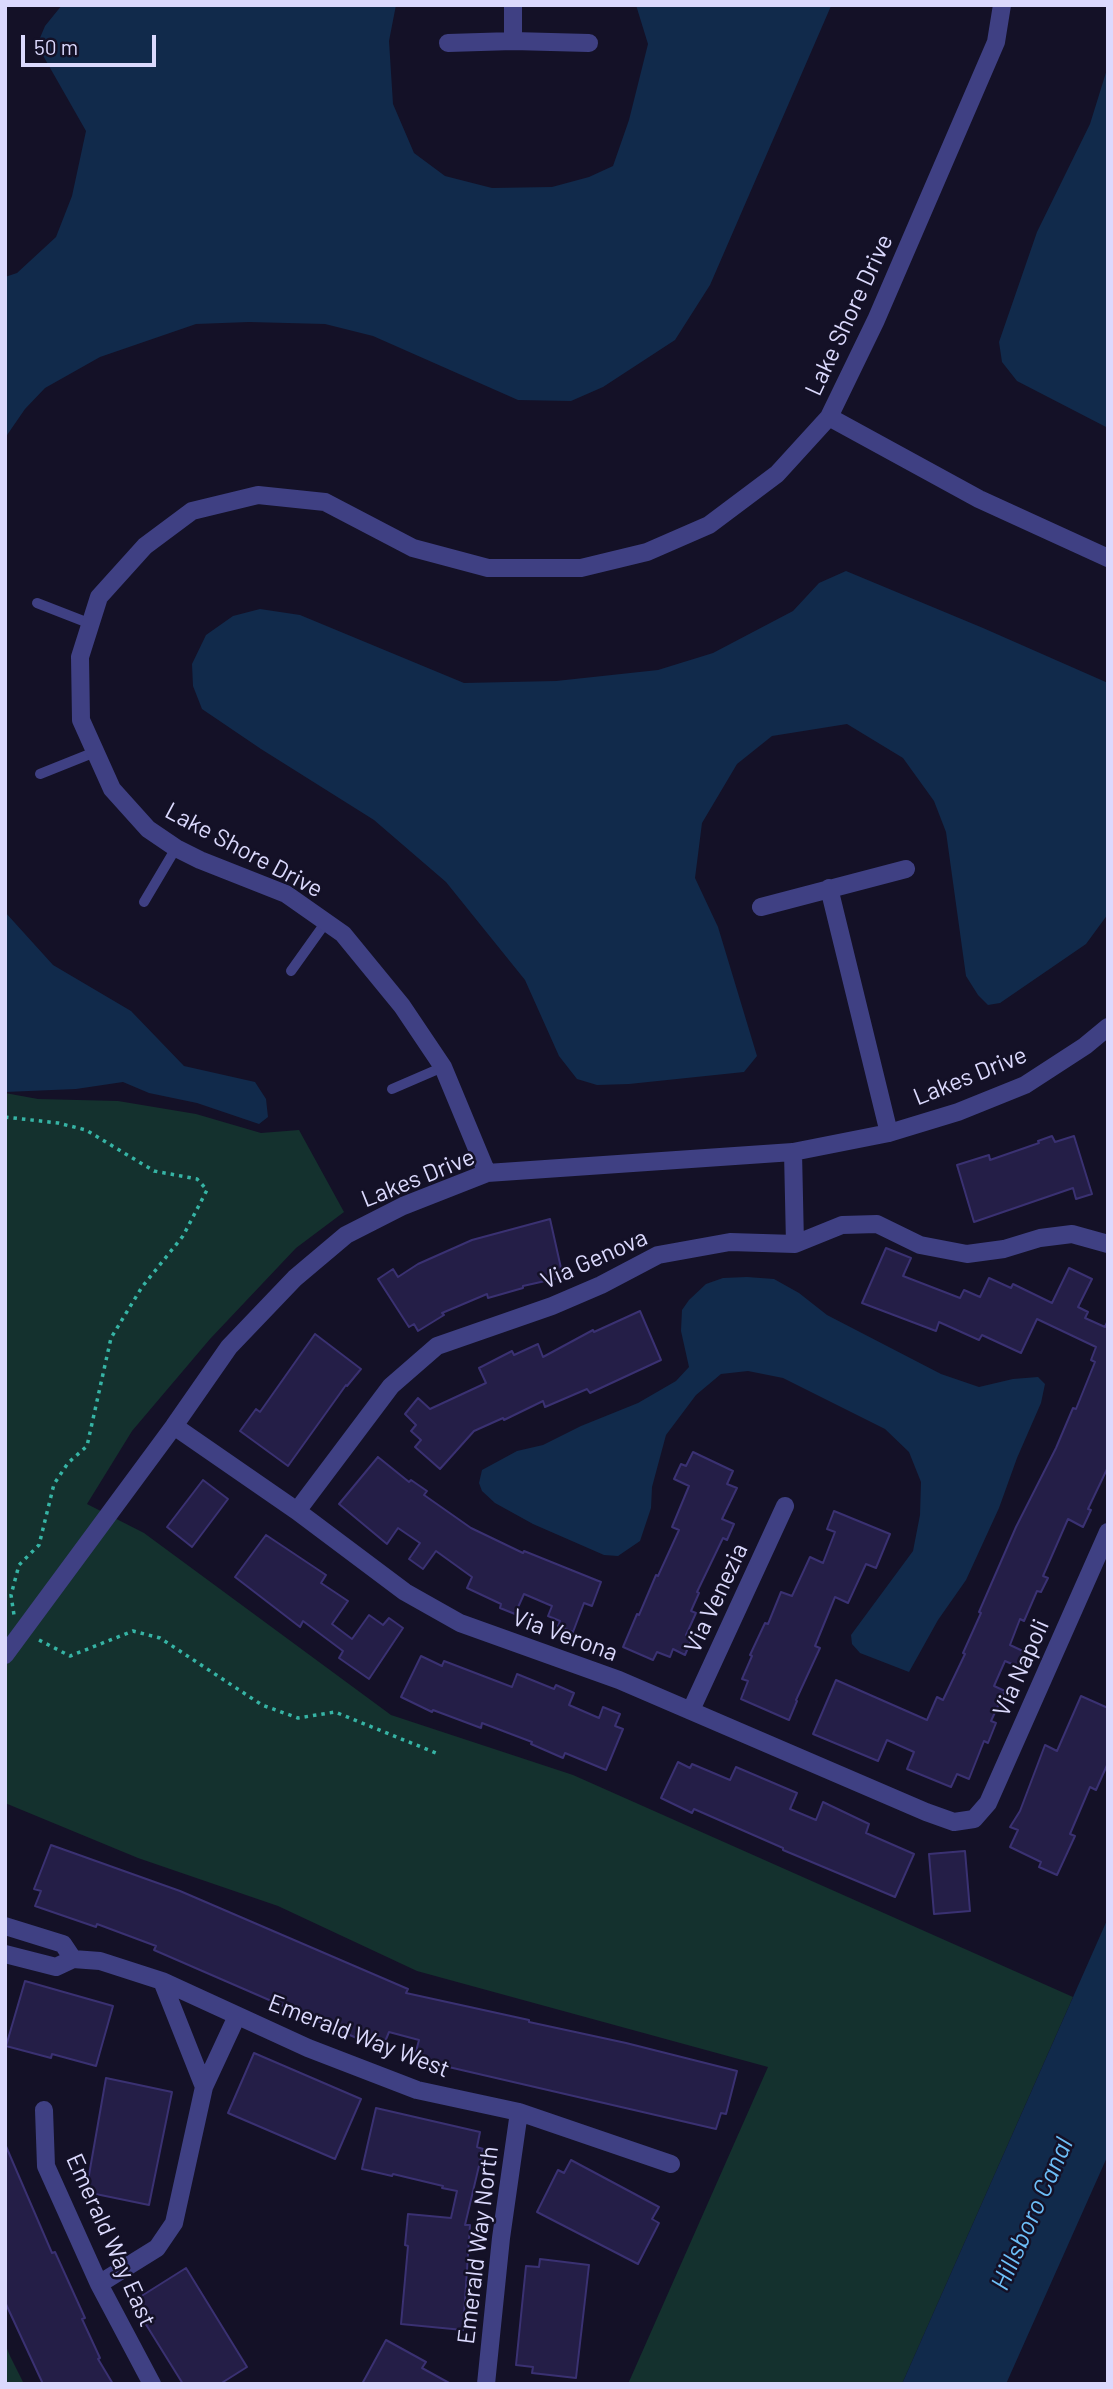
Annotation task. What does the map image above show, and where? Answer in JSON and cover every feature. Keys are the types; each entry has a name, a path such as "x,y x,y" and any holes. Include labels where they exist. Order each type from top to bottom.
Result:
{"street":[{"path":"513,5 513,41"},
{"name":"Lake Shore Drive","path":"487,1173 443,1067 402,1006 343,934 285,894 176,848 148,829 112,789 81,720 80,657 99,597 145,546 192,511 258,495 325,502 413,548 488,568 581,568 647,552 709,526 777,474 830,417 876,320 996,42 1002,5"},
{"path":"448,43 589,43"},
{"path":"830,417 979,499 1108,558"},
{"path":"761,907 906,869"},
{"path":"828,888 889,1133"},
{"name":"Lakes Drive","path":"5,1655 229,1347 295,1278 346,1235 403,1206 487,1173 793,1152 889,1133 958,1112 1025,1085 1108,1027"},
{"path":"793,1152 795,1244"},
{"name":"Via Genova","path":"297,1511 391,1386 436,1346 498,1327 565,1301 658,1255 730,1242 795,1244 842,1225 877,1224 920,1245 967,1254 1072,1234 1108,1244"},
{"name":"Via Verona","path":"174,1426 297,1511 405,1592 460,1623 691,1710 926,1812 954,1822 974,1819"},
{"name":"Via Venezia","path":"691,1710 785,1506"},
{"name":"Via Napoli","path":"974,1819 988,1803 1108,1532"},
{"path":"5,1926 63,1944 73,1959"},
{"name":"Emerald Way West","path":"5,1954 56,1967 73,1959 100,1961 162,1981 308,2048 417,2090 519,2112 671,2164"},
{"path":"162,1981 204,2087"},
{"path":"99,2284 158,2248 174,2223 204,2087 237,2016"},
{"name":"Emerald Way East","path":"44,2110 46,2166 99,2284 152,2384"},
{"name":"Emerald Way North","path":"485,2384 501,2238 519,2112"}],"lane":[{"path":"37,603 91,624"},
{"path":"40,774 95,752"},
{"path":"144,902 176,848"},
{"path":"291,971 326,922"},
{"path":"392,1089 443,1067"}],"green space":[{"path":"5,1093 38,1099 118,1101 196,1114 261,1133 299,1130 344,1212 296,1248 210,1339 132,1431 87,1504 144,1533 391,1715 573,1775 1073,1997 902,2384 628,2384 768,2067 417,1971 278,1906 138,1858 5,1803"},
{"path":"5,2344 10,2356 24,2384 5,2384"}],"water":[{"path":"62,5 396,5 389,41 393,104 414,153 445,176 492,188 552,187 589,177 613,166 629,120 648,44 636,5 831,6 710,285 675,340 603,387 571,401 518,400 373,336 325,324 196,324 100,357 45,388 25,409 5,438 5,277 17,273 56,237 72,196 86,131 37,45 45,26"},
{"path":"1108,66 1108,428 1017,381 1002,362 999,342 1037,232 1090,124"},
{"path":"846,571 1108,683 1108,914 1086,944 1000,1003 988,1005 966,976 946,832 934,801 903,758 847,724 772,736 737,764 702,823 695,878 718,927 757,1056 744,1072 629,1084 597,1085 577,1079 559,1056 525,980 446,882 374,820 202,709 193,686 192,664 206,635 233,616 260,609 300,615 464,683 556,681 658,670 713,653 793,611 819,583"},
{"path":"5,912 53,965 131,1011 184,1066 255,1082 266,1099 268,1117 259,1124 197,1103 149,1093 123,1082 76,1089 5,1092"},
{"path":"723,1278 774,1279 799,1293 827,1315 941,1374 979,1387 1013,1379 1038,1377 1045,1384 1041,1403 999,1508 966,1580 938,1620 909,1672 860,1653 852,1644 851,1635 913,1551 920,1515 921,1482 909,1452 885,1429 783,1378 748,1371 721,1374 696,1395 666,1435 652,1487 651,1508 640,1541 618,1556 604,1555 533,1524 495,1503 482,1491 479,1483 482,1470 517,1451 543,1445 638,1403 676,1381 689,1367 681,1331 682,1310 706,1284"},
{"name":"Hillsboro Canal","path":"1108,1918 1108,2155 1006,2384 902,2384"}],"building":[{"path":"1052,1136 1055,1142 1074,1136 1092,1194 1076,1199 1073,1188 974,1222 957,1165 989,1155 990,1160"},
{"path":"550,1219 563,1277 523,1286 488,1298 487,1294 442,1313 444,1315 418,1331 414,1324 409,1327 378,1279 393,1269 398,1277 418,1264 472,1240"},
{"path":"886,1248 911,1258 903,1276 960,1298 964,1290 980,1297 989,1278 1011,1288 1013,1284 1052,1303 1069,1268 1092,1279 1078,1307 1088,1312 1085,1318 1105,1327 1108,1320 1108,1467 1088,1509 1091,1510 1083,1527 1068,1519 1043,1576 1048,1578 1041,1592 1037,1591 1024,1621 1020,1619 1010,1645 1025,1652 1019,1667 1005,1661 994,1686 1005,1691 991,1721 996,1723 988,1743 984,1741 969,1779 957,1774 951,1787 907,1769 914,1752 887,1740 878,1761 813,1734 836,1680 927,1720 937,1697 943,1700 965,1654 963,1653 981,1613 979,1612 1016,1527 1073,1408 1076,1409 1095,1362 1091,1360 1096,1347 1037,1319 1021,1353 982,1335 979,1340 939,1322 936,1331 862,1303"},
{"path":"640,1311 661,1360 590,1393 587,1389 545,1407 543,1401 474,1431 440,1469 415,1447 421,1440 411,1431 416,1425 405,1414 418,1398 430,1409 486,1383 479,1368 512,1351 514,1355 538,1344 543,1357 593,1330 594,1332"},
{"path":"315,1334 361,1369 346,1385 288,1466 240,1431 256,1409 260,1412"},
{"path":"693,1452 733,1471 727,1484 737,1488 722,1519 734,1524 727,1540 723,1538 697,1592 699,1593 691,1611 696,1613 686,1635 692,1638 685,1655 673,1649 670,1657 657,1652 653,1660 623,1647 679,1530 672,1527 689,1486 674,1479 681,1464 686,1466"},
{"path":"378,1457 409,1482 411,1480 427,1491 424,1495 471,1528 523,1553 524,1551 601,1582 592,1606 584,1603 573,1632 558,1626 560,1621 548,1616 552,1606 524,1594 515,1614 500,1608 501,1604 467,1588 472,1577 436,1551 423,1569 409,1559 420,1543 398,1528 387,1544 339,1504"},
{"path":"203,1480 228,1499 192,1547 167,1527"},
{"path":"834,1511 890,1534 876,1568 866,1564 848,1603 835,1597 815,1646 820,1648 789,1720 741,1699 748,1681 742,1679 752,1656 750,1655 765,1623 768,1624 781,1592 792,1596 810,1557 823,1563 835,1532 827,1529"},
{"path":"266,1535 326,1575 321,1583 348,1601 332,1624 352,1639 369,1615 383,1625 389,1618 403,1628 369,1679 339,1658 343,1651 303,1621 300,1627 235,1577"},
{"path":"421,1656 442,1666 444,1661 512,1687 517,1674 554,1689 556,1685 574,1693 569,1705 599,1718 603,1707 620,1714 615,1726 623,1729 606,1770 565,1753 563,1758 531,1744 532,1742 482,1723 481,1728 433,1710 432,1712 401,1697"},
{"path":"1081,1696 1108,1708 1108,1763 1096,1790 1090,1787 1070,1834 1075,1836 1057,1875 1039,1867 1041,1862 1010,1847 1018,1830 1010,1827 1020,1811 1045,1745 1057,1751"},
{"path":"678,1762 690,1768 692,1764 730,1780 736,1767 797,1793 790,1809 816,1820 823,1802 869,1824 866,1833 914,1854 895,1897 694,1809 692,1813 661,1798"},
{"path":"51,1845 180,1891 408,1989 406,1993 737,2071 726,2114 721,2113 716,2129 414,2059 419,2040 389,2032 382,2049 154,1950 156,1946 97,1924 96,1927 35,1906 41,1891 34,1889"},
{"path":"965,1851 970,1911 934,1914 929,1854"},
{"path":"25,1981 113,2006 96,2066 52,2054 51,2058 6,2046"},
{"path":"254,2053 361,2099 335,2159 228,2113"},
{"path":"106,2078 172,2092 149,2205 86,2192"},
{"path":"376,2108 480,2132 477,2147 483,2149 465,2225 470,2225 463,2330 401,2324 408,2214 451,2218 457,2191 393,2174 392,2176 362,2169"},
{"path":"5,2144 52,2253 55,2252 85,2318 82,2319 100,2358 98,2359 113,2384 43,2384 5,2302"},
{"path":"571,2160 659,2207 652,2219 659,2223 638,2264 537,2212 558,2170 564,2173"},
{"path":"540,2259 589,2265 576,2378 532,2373 533,2367 516,2365 526,2266 539,2267"},
{"path":"186,2268 247,2367 220,2384 183,2384 132,2302"},
{"path":"386,2340 426,2362 422,2368 451,2384 362,2384"}]}
